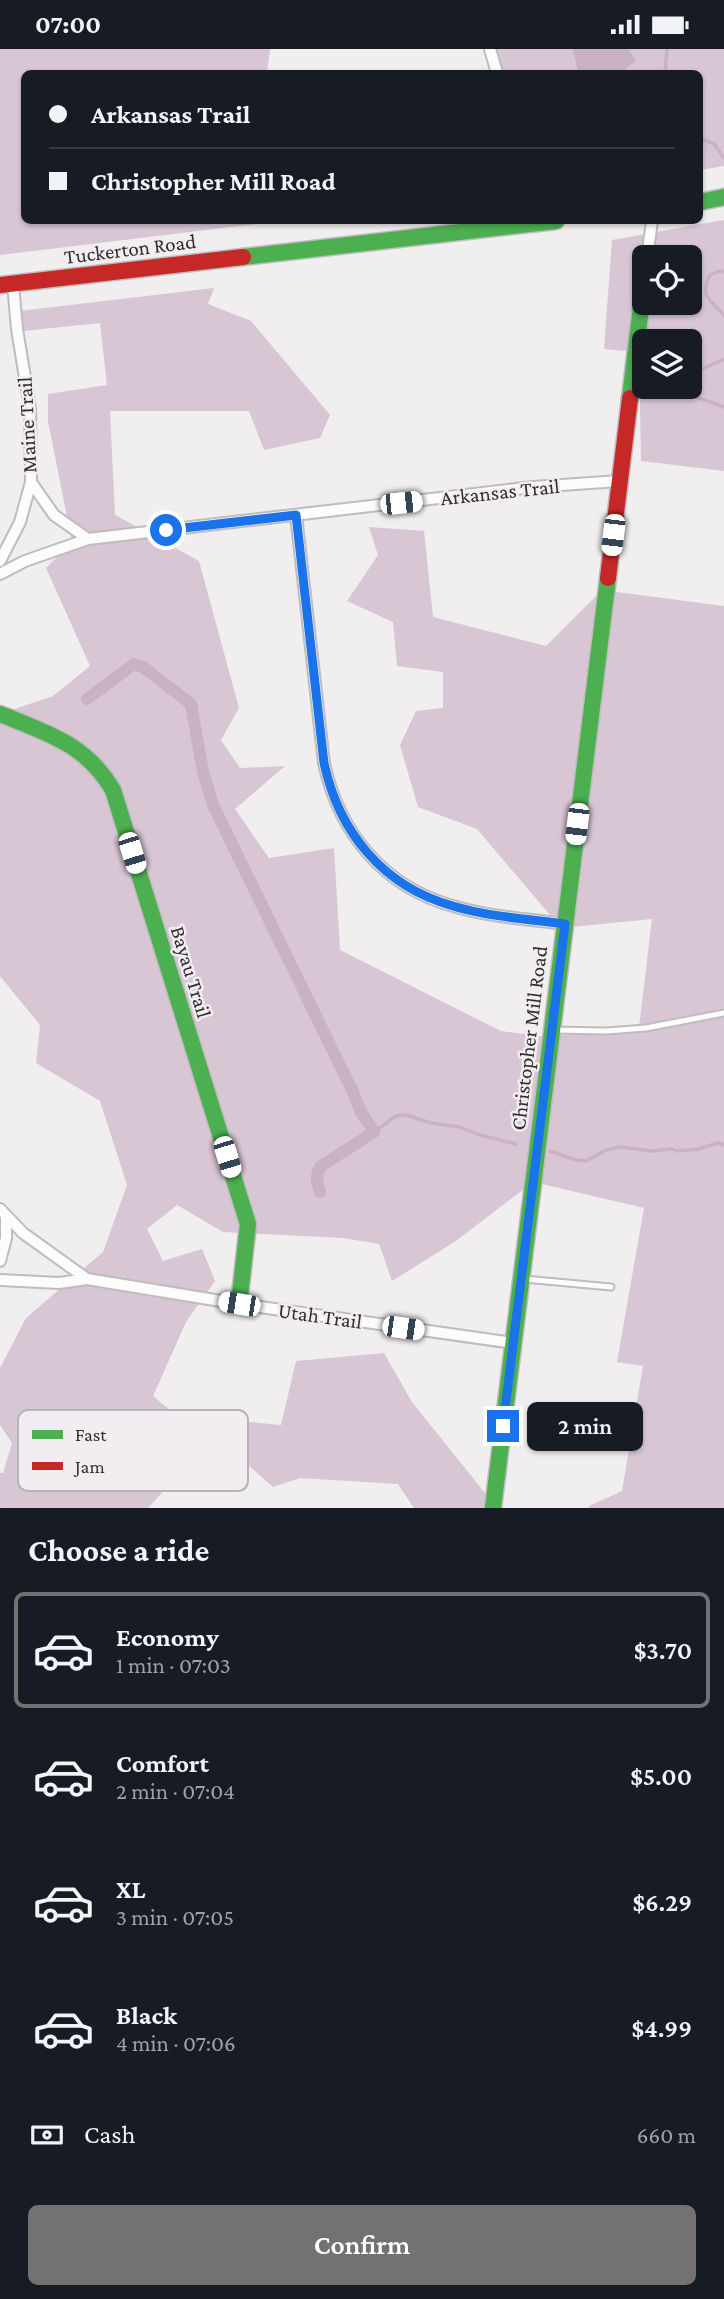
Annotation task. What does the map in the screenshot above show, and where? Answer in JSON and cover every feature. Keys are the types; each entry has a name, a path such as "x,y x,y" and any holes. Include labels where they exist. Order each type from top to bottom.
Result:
{"street":[{"path":"490,49 496,70"},
{"path":"703,201 724,197"},
{"name":"Tuckerton Road","path":"7,284 516,224"},
{"path":"649,245 652,224"},
{"name":"Maine Trail","path":"0,561 20,522 31,482 30,408 7,284"},
{"name":"Christopher Mill Road","path":"493,1508 640,315"},
{"name":"Arkansas Trail","path":"0,574 25,561 88,539 544,486 620,481"},
{"path":"31,482 54,515 88,539"},
{"path":"296,515 324,763 336,804 354,837 372,860 398,882 435,901 467,910 565,924"},
{"name":"Bayau Trail","path":"0,714 78,747 99,765 113,789 248,1224 249,1239 240,1283 239,1304"},
{"path":"0,1261 6,1238 3,1214"},
{"name":"Utah Trail","path":"3,1214 23,1233 87,1279"},
{"name":"Utah Trail","path":"0,1280 59,1283 87,1279 239,1304 513,1343"}],"lane":[{"path":"551,1030 606,1031 646,1028 724,1013"},
{"path":"521,1279 611,1287"}],"shaded area":[{"path":"0,49 270,49 267,70 21,70 21,224 256,224 0,255"},
{"path":"493,49 724,49 724,166 703,170 703,70 500,70"},
{"path":"573,49 629,49 636,61 624,70 577,68"},
{"path":"724,220 724,471 641,461 640,399 702,399 702,329 632,329 632,351 604,349 612,240"},
{"path":"214,288 208,304 251,321 330,415 320,438 264,450 249,411 110,411 115,515 199,561 239,708 221,740 240,768 285,766 235,809 269,858 334,848 340,950 501,1031 547,1037 639,1027 652,919 561,928 477,829 418,807 400,745 416,711 443,708 443,672 397,666 393,622 347,601 378,555 369,527 424,531 433,617 546,646 602,590 724,606 724,1508 589,1508 622,1491 643,1366 617,1362 644,1208 533,1182 456,1241 392,1281 379,1244 343,1238 223,1232 177,1205 147,1229 163,1261 202,1249 215,1281 186,1322 153,1396 170,1410 18,1410 18,1491 164,1491 148,1508 1,1508 0,1473 3,1473 12,1443 0,1425 0,1368 26,1318 103,1252 127,1185 100,1101 36,1063 40,1025 0,976 0,714 53,696 90,666 46,568 72,542 48,421 48,394 107,385 100,323 14,332 11,312"},
{"path":"384,1353 412,1402 497,1508 414,1508 398,1484 300,1478 273,1487 248,1465 248,1422 281,1425 296,1361"}],"waterway":[{"path":"665,70 667,49"},
{"path":"703,139 714,144 724,158"},
{"path":"724,272 710,275 706,289 708,299 724,316"},
{"path":"702,369 724,359"},
{"path":"702,399 724,407"},
{"path":"87,699 134,664 143,667 191,704 203,772 213,805 361,1112 374,1132 321,1166 317,1175 320,1192"},
{"path":"374,1132 396,1116 406,1115 431,1123 460,1127 516,1144"},
{"path":"550,1151 586,1161 606,1150 620,1147 677,1151 718,1143 724,1145"}],"traffic: fast":[{"path":"703,201 724,197"},
{"path":"243,257 530,224"},
{"path":"630,398 640,315"},
{"path":"493,1508 608,578"},
{"path":"0,714 49,734 78,751 91,761 113,790 248,1224 239,1304"}],"traffic: jam":[{"path":"0,285 243,257"},
{"path":"608,578 630,398"}],"route":[{"path":"166,530 296,515 322,750 329,786 343,821 372,860 411,890 435,901 467,910 565,924 503,1426"}]}
